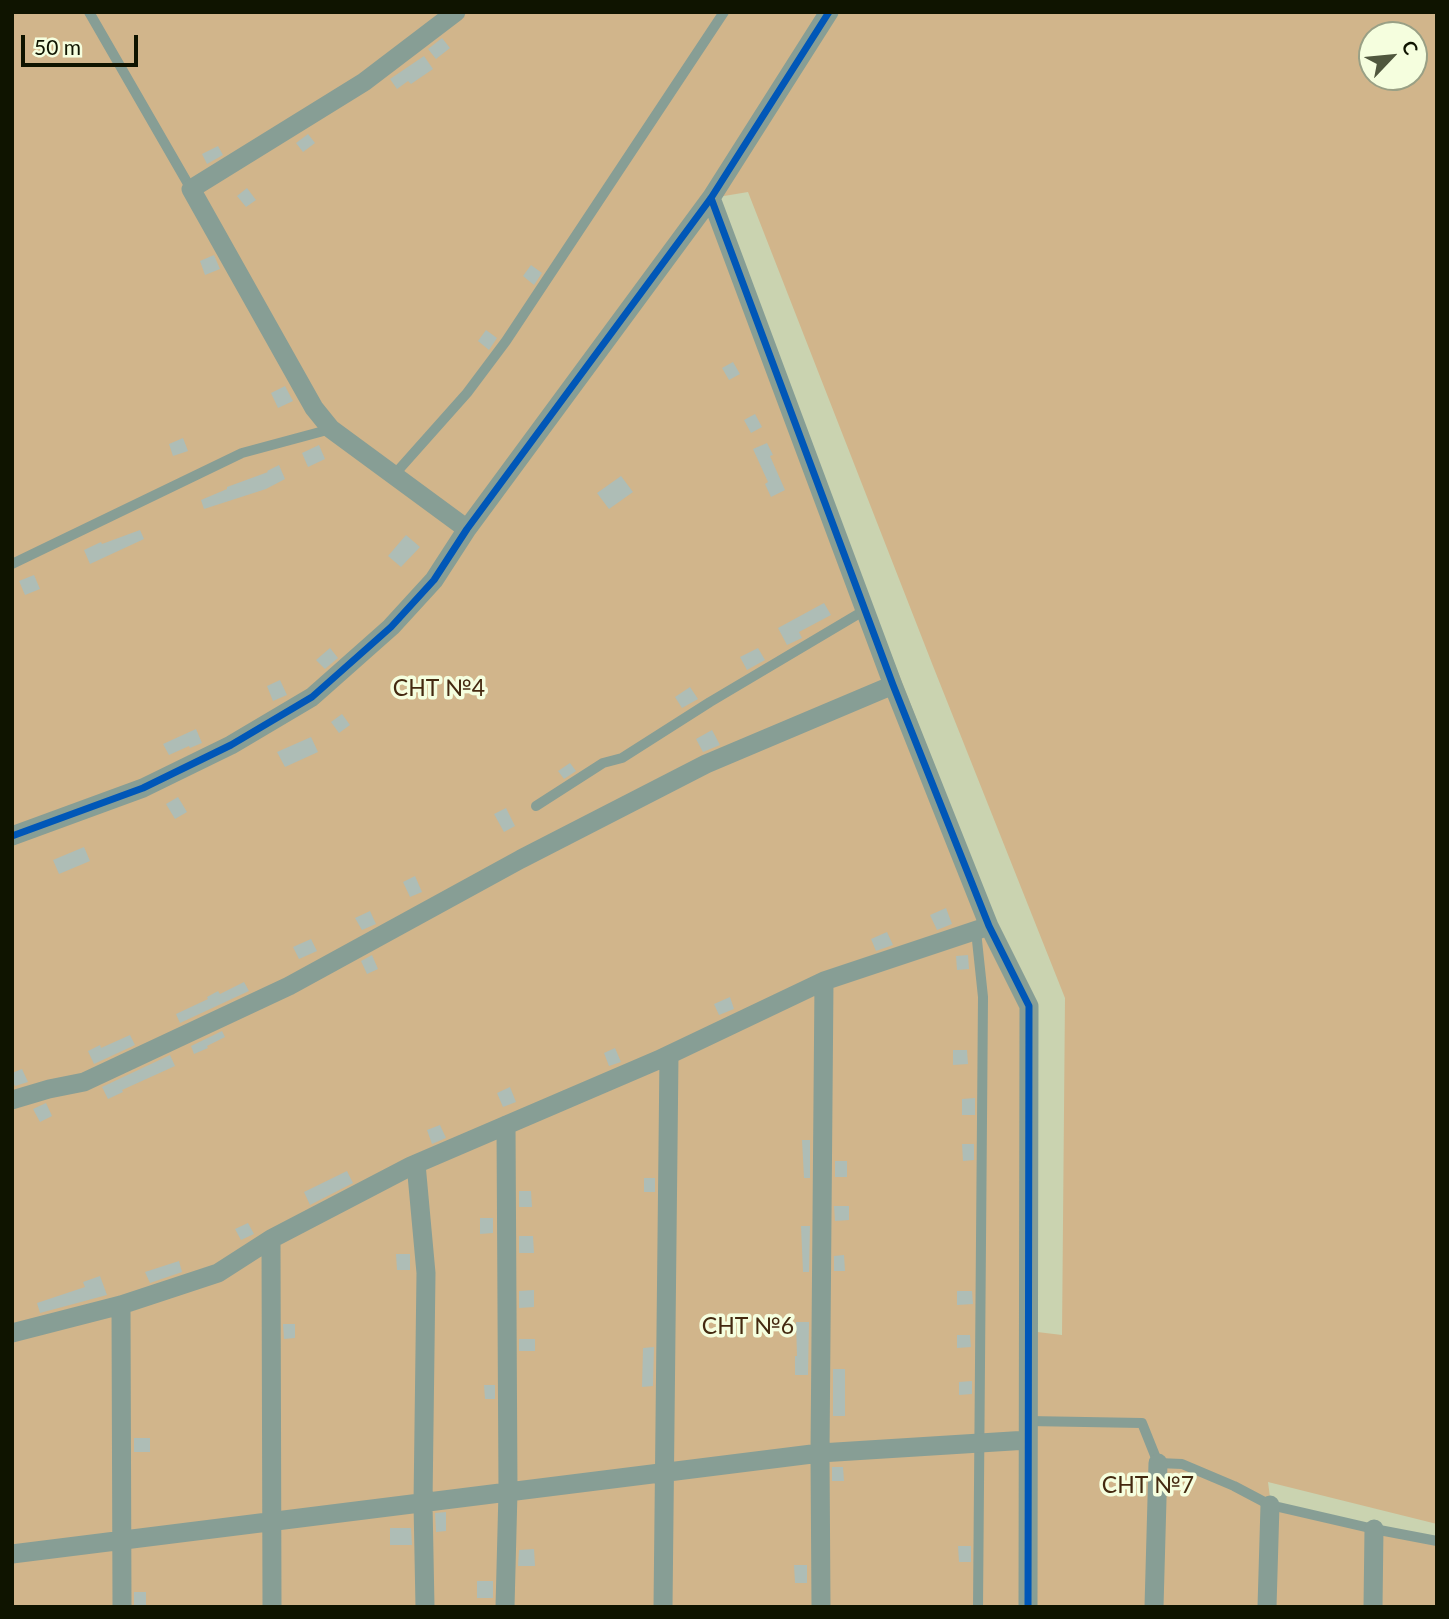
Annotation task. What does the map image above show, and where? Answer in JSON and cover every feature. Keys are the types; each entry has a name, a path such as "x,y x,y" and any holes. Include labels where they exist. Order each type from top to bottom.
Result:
{"street":[{"path":"456,12 364,82 191,188 314,408 331,429 467,529"},
{"path":"12,836 143,788 231,745 312,697 400,617 434,580 467,529 711,198 830,12"},
{"path":"711,198 982,929 1028,1006 1028,1607"},
{"path":"12,1100 84,1083 289,986 521,859 706,764 893,685"},
{"path":"12,1333 121,1305 218,1273 271,1239 415,1164 669,1055 824,982 982,929"},
{"path":"821,1607 824,982"},
{"path":"663,1607 669,1055"},
{"path":"505,1607 508,1492 506,1125"},
{"path":"415,1164 426,1273 423,1503 425,1607"},
{"path":"271,1239 272,1607"},
{"path":"121,1305 122,1607"},
{"path":"12,1555 820,1453 979,1443 1028,1431"},
{"path":"1154,1607 1158,1463"},
{"path":"1267,1607 1270,1505"},
{"path":"1373,1607 1374,1529"}],"lane":[{"path":"89,12 191,188"},
{"path":"394,475 467,393 506,341 724,12"},
{"path":"12,564 242,453 331,429"},
{"path":"536,806 603,763 622,758 865,610"},
{"path":"978,1607 982,929"},
{"path":"1028,1431 1142,1423 1158,1463 1182,1464 1270,1505 1437,1541"}],"green space":[{"path":"12,12 1437,12 1437,1524 1268,1482 1271,1505 1437,1541 1437,1607 12,1607","holes":["748,192 1065,998 1062,1335 1029,1331 1029,1006 712,198"]}],"building":[{"path":"442,38 450,48 436,59 428,49"},
{"path":"424,56 433,69 411,84 408,81 397,89 390,79"},
{"path":"308,134 315,143 303,152 296,143"},
{"path":"218,146 223,155 207,164 202,154"},
{"path":"247,188 256,200 246,207 237,196"},
{"path":"214,255 220,269 205,275 200,261"},
{"path":"531,265 542,273 534,285 523,276"},
{"path":"486,330 497,338 489,350 478,341"},
{"path":"733,362 740,374 729,380 722,368"},
{"path":"285,386 293,401 278,408 271,393"},
{"path":"755,414 762,427 751,433 744,420"},
{"path":"183,438 188,451 173,456 169,444"},
{"path":"767,443 785,490 771,497 765,484 768,482 753,449"},
{"path":"319,445 325,459 308,467 302,453"},
{"path":"279,465 285,479 266,489 204,509 201,500"},
{"path":"621,476 633,492 609,509 597,493"},
{"path":"140,530 144,539 90,564 84,550"},
{"path":"406,535 420,547 401,567 388,556"},
{"path":"34,575 40,589 25,595 19,581"},
{"path":"824,603 831,615 799,632 802,638 787,645 778,628"},
{"path":"330,648 338,658 325,669 316,660"},
{"path":"758,648 765,660 747,670 740,657"},
{"path":"280,680 287,695 273,701 267,686"},
{"path":"690,687 698,699 682,708 675,697"},
{"path":"342,714 350,725 339,733 331,722"},
{"path":"196,729 202,743 169,755 163,744"},
{"path":"712,730 720,745 703,752 696,739"},
{"path":"311,737 318,752 285,767 277,752"},
{"path":"570,763 576,771 564,779 558,771"},
{"path":"178,797 187,812 175,819 166,804"},
{"path":"506,808 515,826 504,832 494,814"},
{"path":"84,847 90,861 59,874 53,860"},
{"path":"415,876 422,892 410,897 403,882"},
{"path":"946,908 952,924 937,930 930,915"},
{"path":"370,911 376,924 362,930 355,918"},
{"path":"887,932 893,945 876,951 871,939"},
{"path":"311,939 317,951 299,959 293,947"},
{"path":"372,955 378,969 367,974 361,961"},
{"path":"968,955 969,969 957,970 956,956"},
{"path":"244,982 249,991 180,1023 176,1014 208,999 207,997 218,991 220,994"},
{"path":"730,997 734,1009 719,1015 714,1004"},
{"path":"222,1031 225,1037 194,1054 191,1046"},
{"path":"130,1035 135,1045 94,1064 88,1051"},
{"path":"615,1048 621,1062 609,1066 604,1053"},
{"path":"953,1050 967,1050 968,1064 953,1065"},
{"path":"170,1055 175,1066 108,1099 102,1087"},
{"path":"22,1069 28,1082 15,1086 12,1073"},
{"path":"510,1087 516,1102 503,1107 497,1093"},
{"path":"975,1098 975,1115 962,1115 962,1099"},
{"path":"46,1103 52,1116 40,1122 33,1109"},
{"path":"440,1125 446,1138 432,1144 427,1130"},
{"path":"802,1140 810,1140 810,1178 804,1178"},
{"path":"962,1144 974,1144 974,1160 963,1161"},
{"path":"835,1161 847,1161 847,1177 835,1177"},
{"path":"347,1171 353,1183 310,1205 304,1192"},
{"path":"644,1178 655,1178 655,1192 644,1192"},
{"path":"519,1191 531,1191 532,1207 519,1207"},
{"path":"834,1206 849,1206 849,1220 835,1221"},
{"path":"480,1218 493,1218 493,1233 480,1234"},
{"path":"248,1223 254,1234 241,1240 235,1229"},
{"path":"801,1226 810,1226 809,1272 803,1272"},
{"path":"519,1236 533,1236 534,1253 519,1253"},
{"path":"396,1254 410,1254 410,1270 397,1270"},
{"path":"844,1255 845,1271 834,1271 834,1256"},
{"path":"179,1261 182,1272 150,1283 145,1272"},
{"path":"100,1276 107,1295 40,1313 37,1303 85,1287 83,1282"},
{"path":"534,1290 534,1307 519,1308 519,1291"},
{"path":"957,1291 972,1291 973,1304 957,1305"},
{"path":"796,1322 809,1322 808,1375 795,1375"},
{"path":"283,1324 295,1324 295,1338 284,1339"},
{"path":"957,1335 970,1335 971,1347 957,1348"},
{"path":"519,1339 535,1339 535,1351 519,1351"},
{"path":"654,1347 653,1386 642,1387 643,1348"},
{"path":"833,1369 845,1369 845,1416 833,1416"},
{"path":"972,1381 972,1394 959,1395 959,1382"},
{"path":"484,1385 495,1385 495,1399 485,1399"},
{"path":"134,1438 150,1438 150,1452 134,1452"},
{"path":"832,1467 843,1467 844,1481 832,1481"},
{"path":"446,1512 446,1531 436,1532 435,1513"},
{"path":"390,1528 411,1528 412,1545 390,1545"},
{"path":"958,1546 971,1546 971,1562 959,1562"},
{"path":"534,1549 535,1566 518,1566 519,1550"},
{"path":"794,1565 807,1565 807,1583 795,1583"},
{"path":"477,1581 493,1581 493,1598 477,1598"},
{"path":"134,1592 146,1592 146,1606 134,1607"}],"cycle path":[{"path":"12,836 143,788 231,745 312,697 391,627 434,580 467,529 711,198 829,12"},
{"path":"711,198 893,685 989,926 1029,1006 1028,1607"}],"park label":[{"name":"СНТ №4","path":"439,689"},
{"name":"СНТ №6","path":"748,1327"},
{"name":"СНТ №7","path":"1148,1486"}]}
